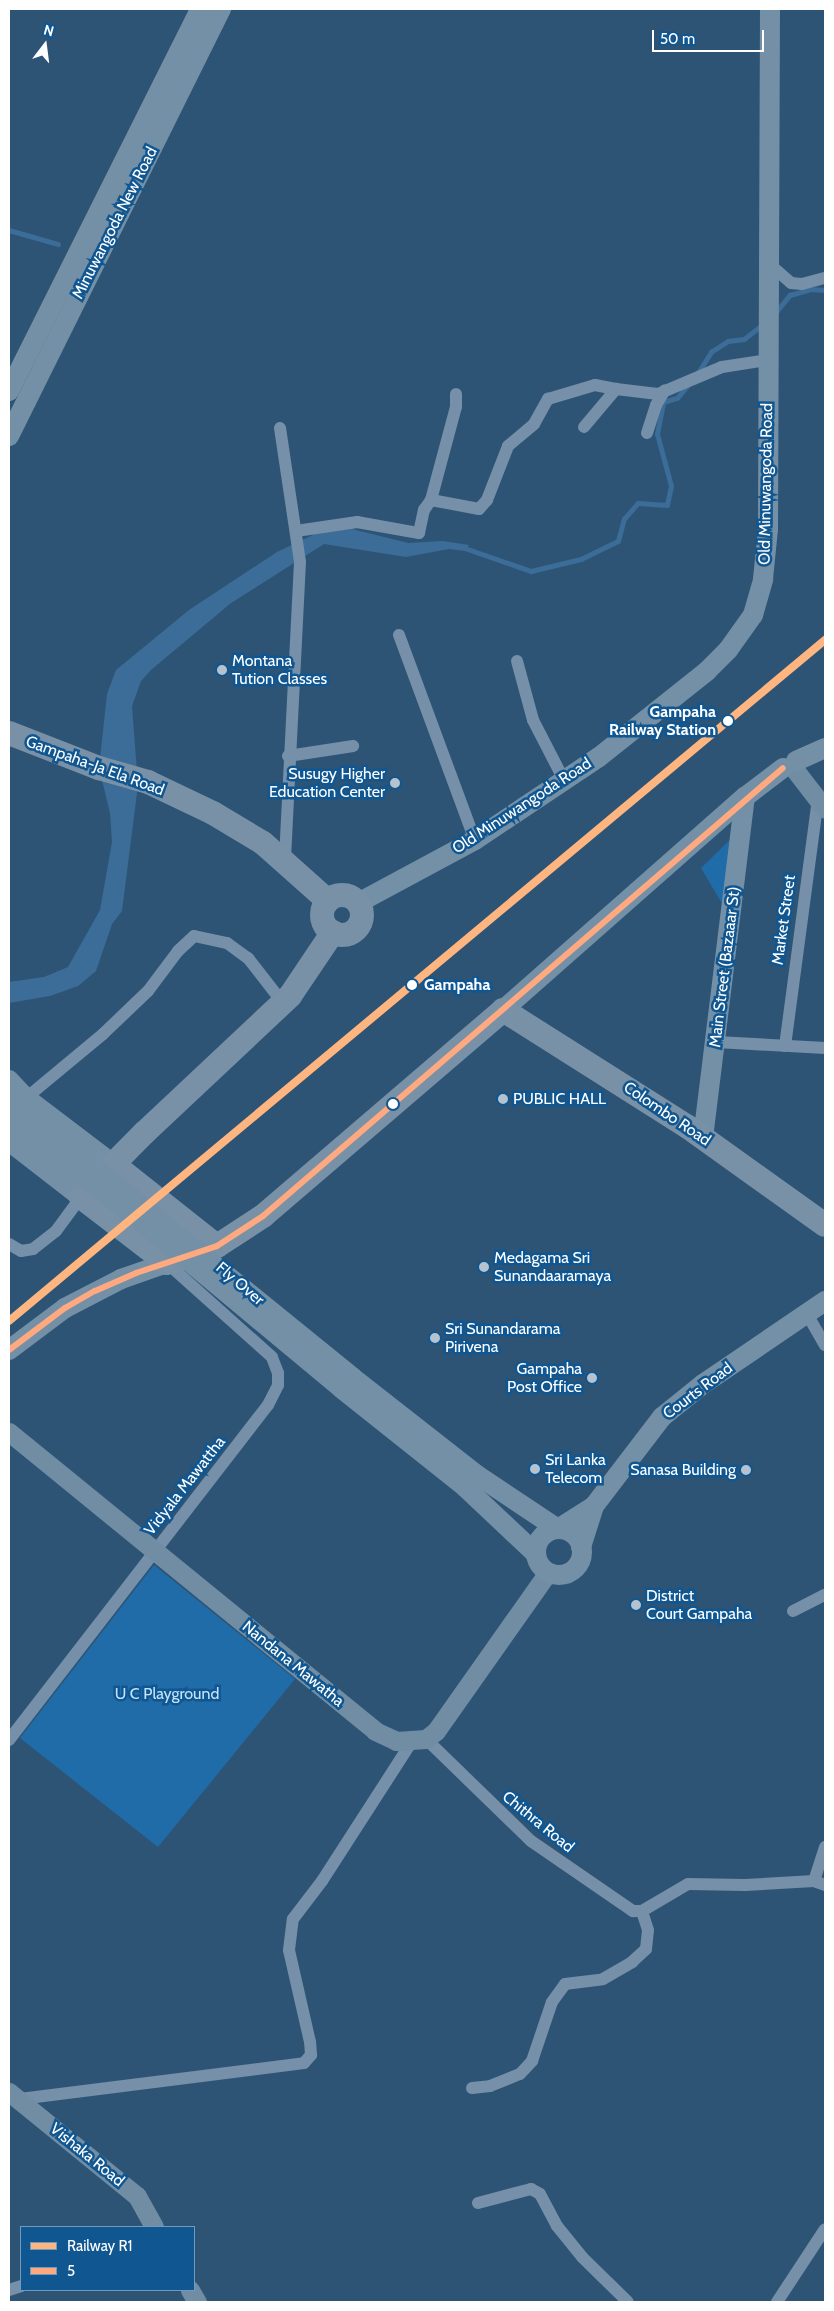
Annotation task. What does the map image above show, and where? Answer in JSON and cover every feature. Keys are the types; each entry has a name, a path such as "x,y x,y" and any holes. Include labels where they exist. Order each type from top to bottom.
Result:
{"highway":[{"name":"Gampaha-Ja Ela Road","path":"9,734 99,768 148,782 228,821 284,862 328,900"},
{"path":"344,895 358,903 362,916 357,928 346,934 333,932 326,926 322,916 328,900 344,895"},
{"path":"333,932 311,970 283,1003 113,1164 81,1197 166,1263 216,1246 291,1194 503,1010"},
{"name":"Colombo Road","path":"503,1010 703,1138 825,1225"},
{"path":"113,1164 216,1246"}],"main road":[{"name":"Minuwangoda New Road","path":"9,392 200,9"},
{"name":"Minuwangoda New Road","path":"9,436 221,9"},
{"name":"Old Minuwangoda Road","path":"358,903 475,840 564,780 654,715 707,671 728,650 753,615 763,579 768,529 767,262 770,9"},
{"path":"503,1010 745,797 791,766 825,748"},
{"name":"Main Street (Bazaaar St)","path":"703,1138 717,1042 745,797"},
{"path":"9,1080 17,1098 113,1164"},
{"name":"Fly Over","path":"17,1098 347,1383"},
{"name":"Fly Over","path":"9,1118 347,1383"},
{"path":"9,1141 81,1197"},
{"path":"9,1350 65,1308 121,1279 166,1263"},
{"name":"Courts Road","path":"581,1547 594,1506 662,1417 703,1384 825,1301"},
{"path":"347,1383 384,1413 465,1487 536,1554 548,1572 562,1574 574,1568 581,1547 572,1534 558,1529 384,1413"},
{"name":"Courts Road","path":"558,1529 594,1506"},
{"path":"536,1554 544,1534 558,1529"}],"street":[{"path":"767,262 790,283 802,284 825,278"},
{"path":"431,500 479,509 487,500 508,446 534,424 548,399 595,386 650,394 665,390 722,367 767,360"},
{"path":"584,427 616,388"},
{"path":"647,432 656,405 665,390"},
{"path":"296,535 356,522 419,533 424,510 431,500 456,407 456,394"},
{"path":"280,428 300,562 288,756 284,862"},
{"path":"399,635 475,840"},
{"path":"517,661 533,720 564,780"},
{"path":"288,756 353,746"},
{"path":"791,766 822,805"},
{"name":"Market Street","path":"785,1046 822,805"},
{"path":"17,1098 103,1034 144,995 178,951 194,936 227,943 248,958 283,1003"},
{"path":"717,1042 825,1048"},
{"path":"9,1244 21,1251 33,1249 56,1231 81,1197"},
{"name":"Vidyala Mawattha","path":"9,1740 268,1405 278,1385 278,1373 272,1357 166,1263"},
{"path":"807,1314 825,1345"},
{"name":"Nandana Mawatha","path":"9,1432 375,1732 396,1741 420,1739"},
{"path":"14,2095 304,2064 311,2056 310,2042 289,1950 293,1919 322,1881 420,1739 436,1731 548,1572"},
{"path":"793,1611 825,1594"},
{"name":"Chithra Road","path":"420,1739 531,1841 633,1911 642,1911"},
{"path":"472,2088 490,2086 520,2074 532,2061 552,2002 566,1984 603,1979 632,1962 646,1949 648,1930 642,1911 688,1884 820,1883 825,1847"},
{"name":"Vishaka Road","path":"14,2095 137,2196 150,2226"},
{"path":"478,2203 531,2189 540,2194 570,2241 628,2302"},
{"path":"776,2302 824,2232"},
{"path":"191,2291 197,2302"}],"green space":[{"path":"739,831 727,912 701,868"},
{"name":"U C Playground","path":"154,1565 295,1679 158,1847 20,1738"}],"shaded area":[{"path":"352,529 408,543 443,541 469,545 465,551 449,549 406,557 324,544 231,603 151,670 141,681 132,706 138,785 122,911 112,924 96,971 78,986 50,996 9,1003 9,982 44,977 68,967 100,910 112,842 110,813 99,768 107,694 116,670 189,610 277,552 317,533"}],"waterway":[{"path":"9,230 58,244"},
{"path":"776,312 790,295 811,289 825,290"},
{"path":"698,373 711,352 728,341 744,339 763,324"},
{"path":"462,547 531,571 581,559 618,541 624,519 638,503 667,505 671,486 657,434 663,402 677,398 687,386"}],"rail line":[{"name":"R1","path":"9,1321 825,640"}],"transit line":[{"name":"5","path":"9,1350 65,1308 95,1291 136,1273 217,1246 263,1216 783,768"}],"place":[{"name":"Montana Tution Classes","path":"222,670"},
{"name":"Gampaha Railway Station","path":"728,721"},
{"name":"Susugy Higher Education Center","path":"395,783"},
{"name":"Gampaha","path":"412,985"},
{"name":"PUBLIC HALL","path":"503,1099"},
{"name":"Medagama Sri Sunandaaramaya","path":"484,1267"},
{"name":"Sri Sunandarama Pirivena","path":"435,1338"},
{"name":"Gampaha Post Office","path":"592,1378"},
{"name":"Sri Lanka Telecom","path":"535,1469"},
{"name":"Sanasa Building","path":"746,1470"},
{"name":"District Court Gampaha","path":"636,1605"}]}
